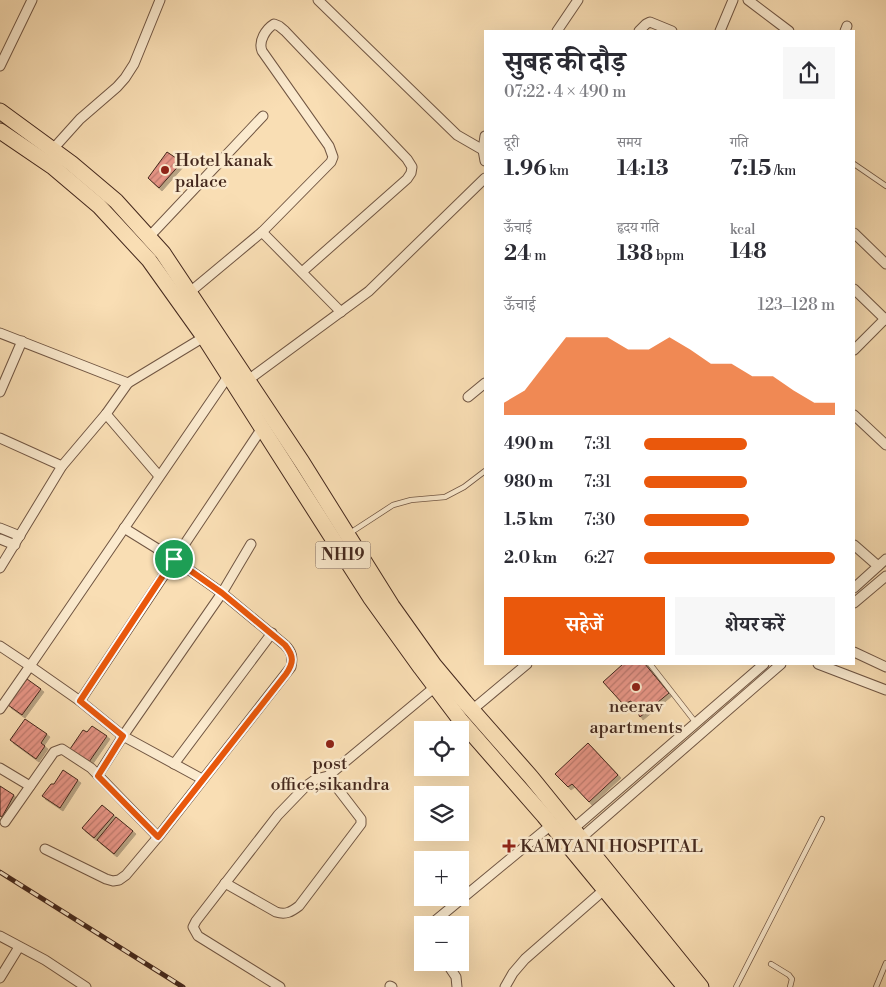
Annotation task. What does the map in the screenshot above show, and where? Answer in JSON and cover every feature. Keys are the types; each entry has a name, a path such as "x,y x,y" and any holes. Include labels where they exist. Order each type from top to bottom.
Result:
{"highway":[{"name":"NH19","path":"0,111 53,149 116,201 163,253 302,462 392,606 434,665 531,777 701,987"},
{"name":"NH19","path":"0,131 53,167 99,206 149,260 229,375 370,597 435,687 461,721 605,889 685,987"}],"street":[{"path":"0,66 32,0"},
{"path":"53,149 80,119 117,88 125,78 134,64 160,0"},
{"path":"318,0 457,135 483,150"},
{"path":"558,30 578,0"},
{"path":"720,30 733,0"},
{"path":"748,0 788,30"},
{"path":"640,30 650,22 670,30"},
{"path":"190,292 262,232 331,162 333,157 330,146 262,51 261,42 269,28 274,24 285,31 407,159 412,167 407,179 302,272"},
{"path":"148,238 262,116"},
{"path":"484,143 484,156"},
{"path":"248,380 369,291 484,179"},
{"path":"262,232 341,312"},
{"path":"855,234 886,264"},
{"path":"855,290 886,319 855,349"},
{"path":"0,333 128,383"},
{"path":"0,568 62,466 106,414 128,383 204,338"},
{"path":"0,392 22,341"},
{"path":"0,709 229,375"},
{"path":"468,397 484,384"},
{"path":"106,414 158,476"},
{"path":"855,416 886,445"},
{"path":"80,701 262,428"},
{"path":"0,438 62,466"},
{"path":"0,528 20,536"},
{"path":"46,849 113,881 119,880 126,875 291,667 293,658 291,652 272,633 222,593 174,559 124,528"},
{"path":"0,539 15,545"},
{"path":"98,776 123,736 222,593 251,544"},
{"path":"855,546 878,566"},
{"path":"855,587 886,559"},
{"path":"855,602 886,576"},
{"path":"174,764 272,633"},
{"path":"0,646 80,701 123,736 202,779"},
{"path":"855,652 886,667"},
{"path":"472,710 526,665"},
{"path":"576,834 696,723 763,665"},
{"path":"576,834 780,665"},
{"path":"821,665 886,690"},
{"path":"280,987 198,936 194,932 193,927 196,921 284,809 306,786 316,779 328,776 435,687"},
{"path":"5,822 58,749 66,750 91,768 158,837"},
{"path":"0,768 30,786"},
{"path":"225,883 276,912 283,914 291,912 299,906 361,824 361,819 357,812 328,776"},
{"path":"441,916 551,825"},
{"path":"505,987 526,958 605,889"},
{"path":"0,936 45,960 81,986"},
{"path":"0,978 19,947"},
{"path":"452,971 456,977 457,987"}],"lane":[{"path":"855,165 886,186"},
{"path":"347,535 393,505 411,500 445,497 464,487 484,472"},
{"path":"651,665 696,723"},
{"path":"736,987 822,819"},
{"path":"876,987 886,963"},
{"path":"771,964 789,975 792,979 790,987"}],"building":[{"name":"Hotel kanak palace","path":"167,152 182,162 159,188 148,178"},
{"name":"neerav apartments","path":"622,665 646,665 669,693 640,717 631,701 623,704 603,682"},
{"path":"27,679 41,689 22,715 8,705"},
{"path":"25,719 47,734 41,743 45,746 36,759 10,740"},
{"path":"92,726 107,736 89,762 70,749 83,730 87,732"},
{"path":"588,743 618,775 589,802 572,784 568,787 555,774"},
{"path":"63,770 78,780 60,808 42,796 51,784 54,784"},
{"path":"0,786 14,795 2,817 0,816"},
{"path":"102,805 114,815 94,838 82,828"},
{"path":"116,817 133,831 114,854 97,840"}],"railway":[{"path":"0,872 183,987"}],"place":[{"name":"Hotel kanak palace","path":"165,170"},
{"name":"neerav apartments","path":"636,687"},
{"name":"post office,sikandra","path":"330,744"},
{"name":"KAMYANI HOSPITAL","path":"509,846"}],"route":[{"path":"174,559 222,593 285,645 293,658 291,667 286,674 158,837 98,776 123,736 80,701 174,559"}]}
